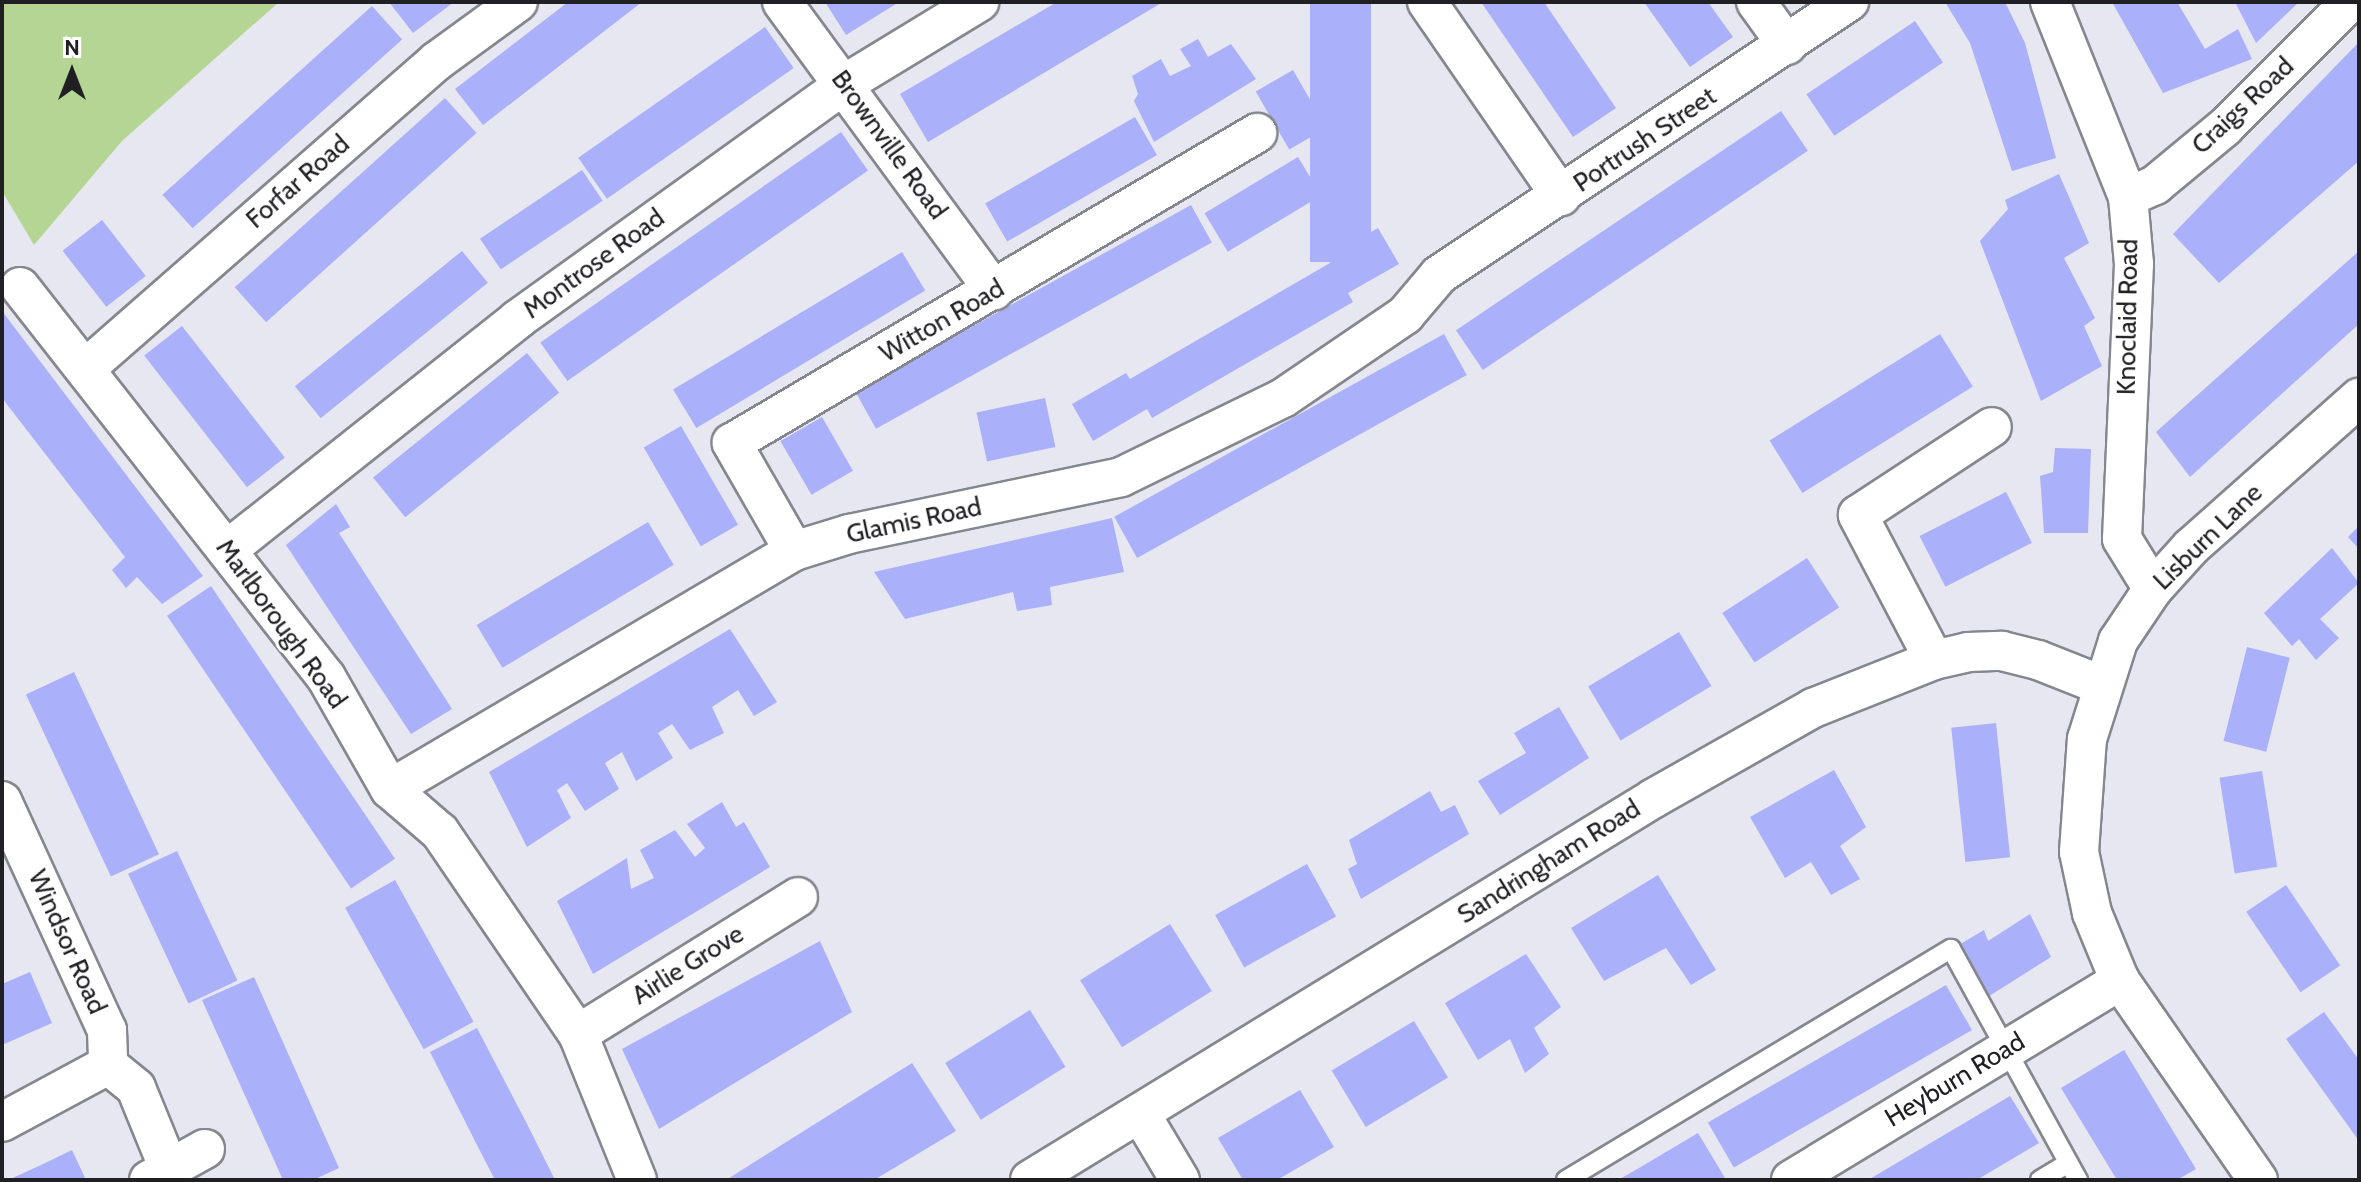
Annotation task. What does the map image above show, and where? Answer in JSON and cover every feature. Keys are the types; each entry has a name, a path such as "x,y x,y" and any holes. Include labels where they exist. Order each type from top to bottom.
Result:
{"street":[{"name":"Forfar Road","path":"85,369 437,61 518,2"},
{"name":"Brownville Road","path":"782,2 846,83 994,291"},
{"name":"Montrose Road","path":"227,550 518,319 846,83 979,2"},
{"path":"1427,2 1561,196"},
{"path":"1756,2 1787,45"},
{"name":"Portrush Street","path":"1439,275 1849,2"},
{"name":"Knoclaid Road","path":"2050,2 2128,197 2134,264 2122,539 2153,589"},
{"name":"Craigs Road","path":"2128,197 2155,185 2225,127 2350,2"},
{"name":"Witton Road","path":"794,551 732,443 1257,133"},
{"name":"Glamis Road","path":"390,789 794,551 849,534 1121,477 1283,398 1405,315 1439,275"},
{"name":"Marlborough Road","path":"20,287 326,677 390,789 440,832 578,1034 637,1180"},
{"name":"Lisburn Lane","path":"2258,1180 2120,981 2092,913 2079,852 2087,739 2101,685 2118,641 2153,589 2191,547 2359,398"},
{"path":"1934,660 1858,515 1992,427"},
{"name":"Sandringham Road","path":"1030,1180 1667,790 1813,708 1934,660 2002,651 2101,685"},
{"name":"Windsor Road","path":"2,801 107,1030 108,1065"},
{"name":"Airlie Grove","path":"578,1034 798,897"},
{"name":"Heyburn Road","path":"1791,1180 2120,981"},
{"path":"2,1122 108,1065 136,1088 159,1174 205,1149"},
{"path":"1140,1113 1180,1180"}],"lane":[{"path":"1566,1180 1951,949 2003,1051 2072,1172 2040,1180"}],"green space":[{"path":"2,2 279,2 122,141 34,245 2,191"}],"building":[{"path":"389,2 454,2 413,33"},
{"path":"568,2 642,2 483,125 455,89"},
{"path":"825,2 899,2 846,35"},
{"path":"1057,2 1163,2 928,142 900,94"},
{"path":"1310,2 1371,2 1371,262 1310,262"},
{"path":"1481,2 1544,2 1616,108 1573,137"},
{"path":"1644,2 1708,2 1733,37 1690,67"},
{"path":"1945,2 2005,2 2025,43 2056,158 2012,171 1970,43"},
{"path":"2112,2 2177,2 2205,49 2238,29 2252,59 2163,93"},
{"path":"2235,2 2299,2 2256,43"},
{"path":"372,6 402,39 193,228 162,195"},
{"path":"1915,21 1943,62 1834,136 1806,94"},
{"path":"765,27 794,68 607,199 578,158"},
{"path":"1198,39 1208,57 1231,44 1256,79 1154,142 1134,101 1138,94 1132,76 1161,59 1170,76 1191,66 1180,49"},
{"path":"2359,42 2359,161 2219,283 2173,234"},
{"path":"1293,70 1326,128 1289,150 1256,92"},
{"path":"445,98 476,133 266,322 235,287"},
{"path":"1781,111 1808,151 1483,370 1456,330"},
{"path":"1135,117 1157,155 1007,242 985,204"},
{"path":"841,132 868,171 567,381 540,343"},
{"path":"1298,157 1321,196 1228,252 1205,213"},
{"path":"582,170 603,201 501,269 480,239"},
{"path":"2059,174 2089,243 2064,258 2095,318 2084,326 2102,366 2041,401 1980,241 2008,209 2005,200"},
{"path":"1191,205 1212,243 876,429 855,391"},
{"path":"102,220 146,276 106,307 63,251"},
{"path":"1378,228 1399,264 1348,293 1353,302 1152,418 1147,409 1093,441 1072,404 1126,373 1130,379 1330,263 1327,257"},
{"path":"462,251 488,283 321,418 295,386"},
{"path":"2359,251 2359,324 2190,477 2156,432"},
{"path":"902,252 925,291 696,428 673,390"},
{"path":"2,311 203,576 162,604 137,577 126,588 112,570 125,557 2,398"},
{"path":"182,326 285,458 247,487 144,356"},
{"path":"1444,334 1467,375 1137,558 1114,517"},
{"path":"1940,334 1973,387 1802,493 1770,441"},
{"path":"527,353 559,393 405,517 373,478"},
{"path":"1045,398 1055,447 987,461 977,413"},
{"path":"822,417 853,471 811,495 780,441"},
{"path":"681,426 738,525 701,546 644,447"},
{"path":"2055,448 2091,449 2088,533 2044,533 2040,476 2053,472"},
{"path":"2006,492 2032,543 1945,587 1920,536"},
{"path":"336,504 350,527 339,533 452,709 411,734 286,545"},
{"path":"1112,518 1124,572 1050,587 1052,605 1017,611 1013,592 905,619 874,572"},
{"path":"648,522 674,565 502,668 477,625"},
{"path":"2359,526 2359,549 2348,537"},
{"path":"2332,548 2359,583 2320,619 2339,638 2316,660 2299,639 2292,646 2264,613"},
{"path":"1807,558 1839,607 1754,662 1722,613"},
{"path":"211,586 395,859 351,888 167,616"},
{"path":"730,629 777,702 754,716 738,690 712,707 724,733 690,750 672,724 658,733 673,758 636,781 622,752 605,763 619,789 585,811 567,783 557,790 571,818 527,847 489,772"},
{"path":"1679,632 1711,686 1621,741 1588,687"},
{"path":"2247,647 2290,658 2266,752 2224,741"},
{"path":"74,672 159,854 111,877 26,694"},
{"path":"1559,707 1589,758 1500,815 1478,781 1526,753 1514,733"},
{"path":"1996,723 2010,857 1965,862 1951,728"},
{"path":"1834,770 1866,827 1840,846 1860,879 1831,895 1811,862 1785,878 1750,817"},
{"path":"2262,771 2277,867 2235,874 2220,778"},
{"path":"1430,791 1441,812 1455,805 1469,834 1361,899 1348,869 1357,864 1349,840"},
{"path":"722,802 736,827 744,822 770,867 593,974 557,901 627,858 631,889 654,878 640,850 675,830 695,857 705,848 687,824"},
{"path":"177,851 237,981 188,1003 128,874"},
{"path":"1307,864 1336,916 1244,967 1215,915"},
{"path":"1658,875 1716,970 1691,985 1666,948 1604,981 1571,928"},
{"path":"395,880 474,1022 424,1049 345,908"},
{"path":"2286,885 2340,965 2300,992 2246,912"},
{"path":"2030,914 2051,957 1983,1000 1957,946 1984,930 1988,941"},
{"path":"1170,924 1212,991 1122,1047 1080,980"},
{"path":"820,941 852,1012 659,1129 622,1049"},
{"path":"1526,954 1561,1007 1534,1028 1549,1054 1525,1073 1510,1039 1478,1060 1445,1003"},
{"path":"30,972 52,1023 2,1045 2,984"},
{"path":"254,977 339,1168 313,1180 283,1180 202,1000"},
{"path":"1946,985 1972,1030 1734,1168 1708,1122"},
{"path":"1030,1010 1066,1067 981,1120 945,1063"},
{"path":"2324,1012 2359,1060 2359,1141 2286,1039"},
{"path":"1414,1021 1448,1078 1366,1127 1332,1070"},
{"path":"477,1028 555,1180 495,1180 478,1147 430,1052"},
{"path":"2124,1050 2196,1169 2177,1180 2117,1180 2061,1088"},
{"path":"912,1063 956,1131 874,1180 726,1180"},
{"path":"1300,1090 1334,1147 1277,1180 1243,1180 1218,1138"},
{"path":"2010,1096 2039,1143 1980,1178 1868,1180"},
{"path":"1698,1133 1725,1178 1618,1180 1639,1168"},
{"path":"72,1150 86,1180 8,1180 39,1166"}]}
